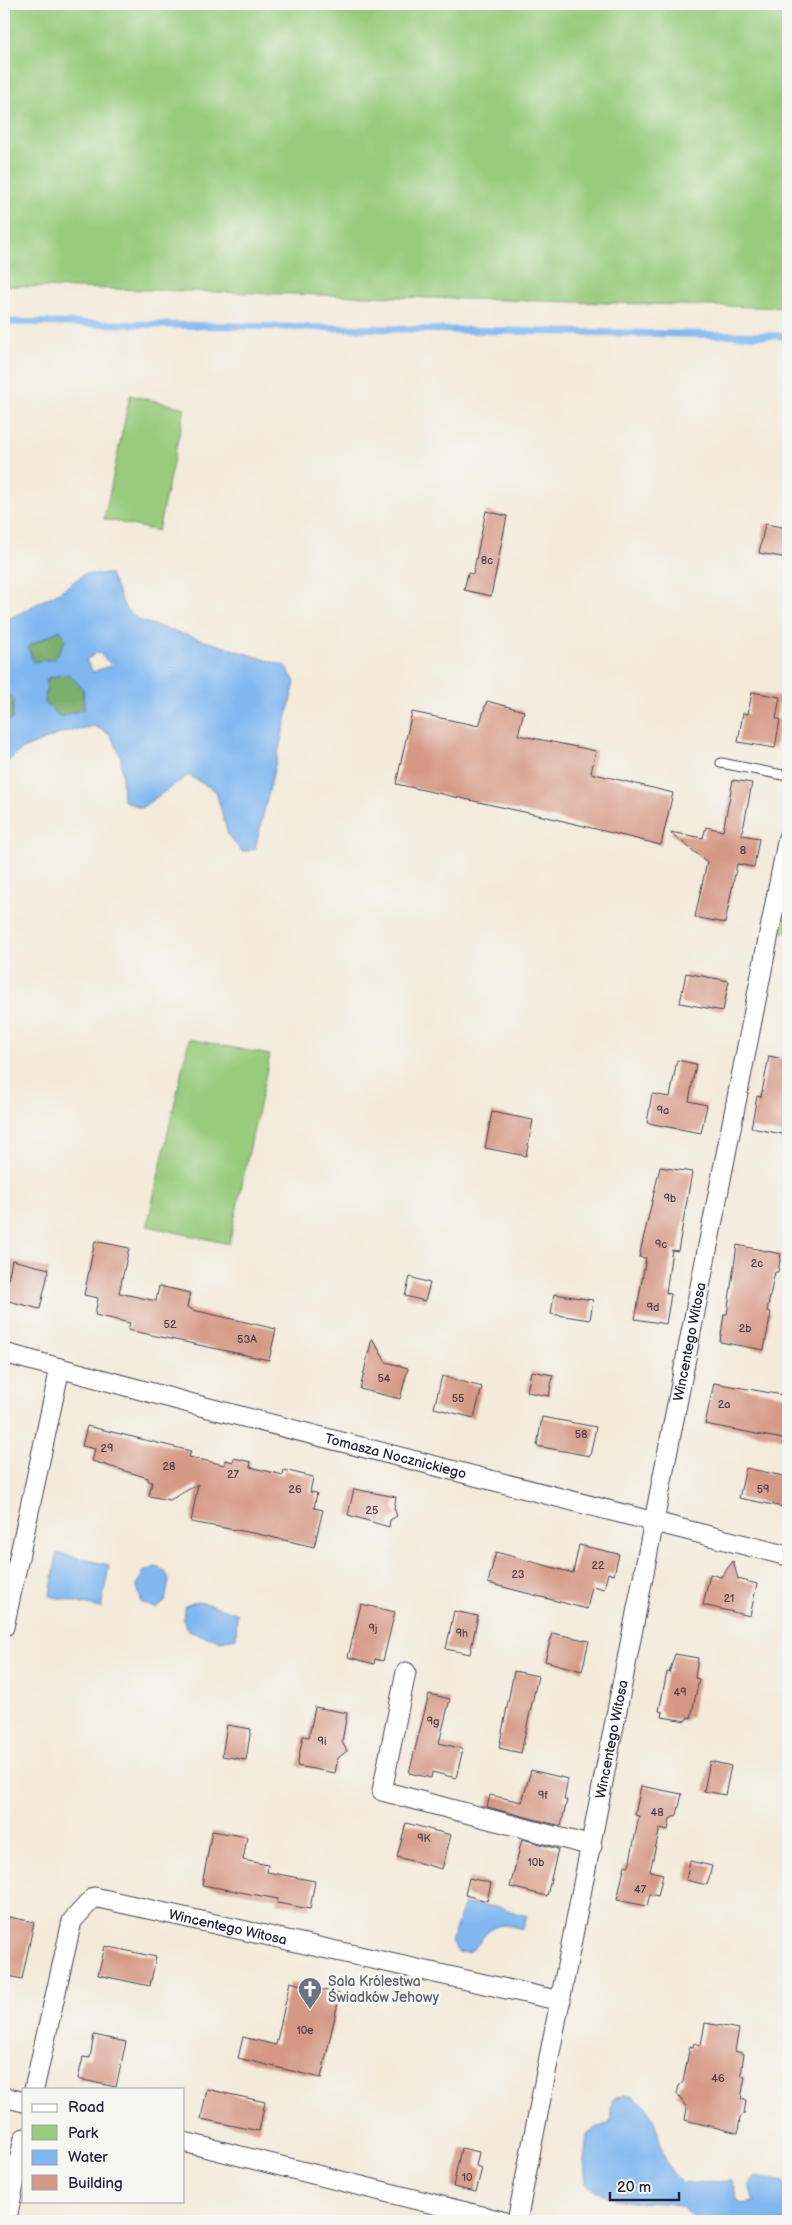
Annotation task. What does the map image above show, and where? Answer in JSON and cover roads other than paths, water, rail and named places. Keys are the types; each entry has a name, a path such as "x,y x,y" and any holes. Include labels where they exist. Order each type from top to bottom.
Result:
{"street":[{"name":"Wincentego Witosa","path":"517,2221 592,1846 788,837"},
{"name":"Tomasza Nocznickiego","path":"4,1353 788,1556"},
{"path":"4,1627 60,1368"},
{"path":"406,1672 382,1791 592,1846"},
{"name":"Wincentego Witosa","path":"34,2088 72,1920 94,1898 561,2001"},
{"path":"4,2097 22,2102"},
{"path":"185,2142 502,2221"},
{"path":"8,2213 22,2147"}],"lane":[{"path":"721,763 788,776"}],"water":[{"path":"84,574 110,574 126,610 141,621 286,666 295,682 255,849 242,852 228,835 216,791 188,775 141,808 123,800 121,757 110,734 94,726 65,732 22,749 8,761 4,773 4,724 12,719 14,699 4,692 4,619 7,620 61,591","holes":["60,630 66,639 55,659 33,662 28,646","98,652 112,665 93,672 86,660","69,674 83,689 84,709 60,717 45,703 47,678"]},
{"path":"57,1553 109,1565 101,1608 50,1596"},
{"path":"156,1567 165,1571 169,1580 165,1602 156,1608 142,1603 137,1586 143,1572"},
{"path":"198,1601 237,1613 236,1638 220,1641 188,1631 183,1619 185,1606"},
{"path":"464,1904 499,1907 527,1916 523,1929 505,1925 495,1927 488,1931 472,1950 458,1952 451,1942"},
{"path":"625,2095 637,2099 646,2106 652,2116 667,2162 672,2172 683,2184 731,2181 738,2200 743,2204 754,2202 749,2183 756,2176 784,2182 788,2194 788,2221 698,2221 682,2207 669,2203 633,2202 606,2197 586,2184 584,2161 587,2134 595,2128 610,2123 612,2100"}],"waterway":[{"path":"4,322 788,336"}],"place":[{"name":"Sala Królestwa Świadków Jehowy","path":"310,2010"}]}
